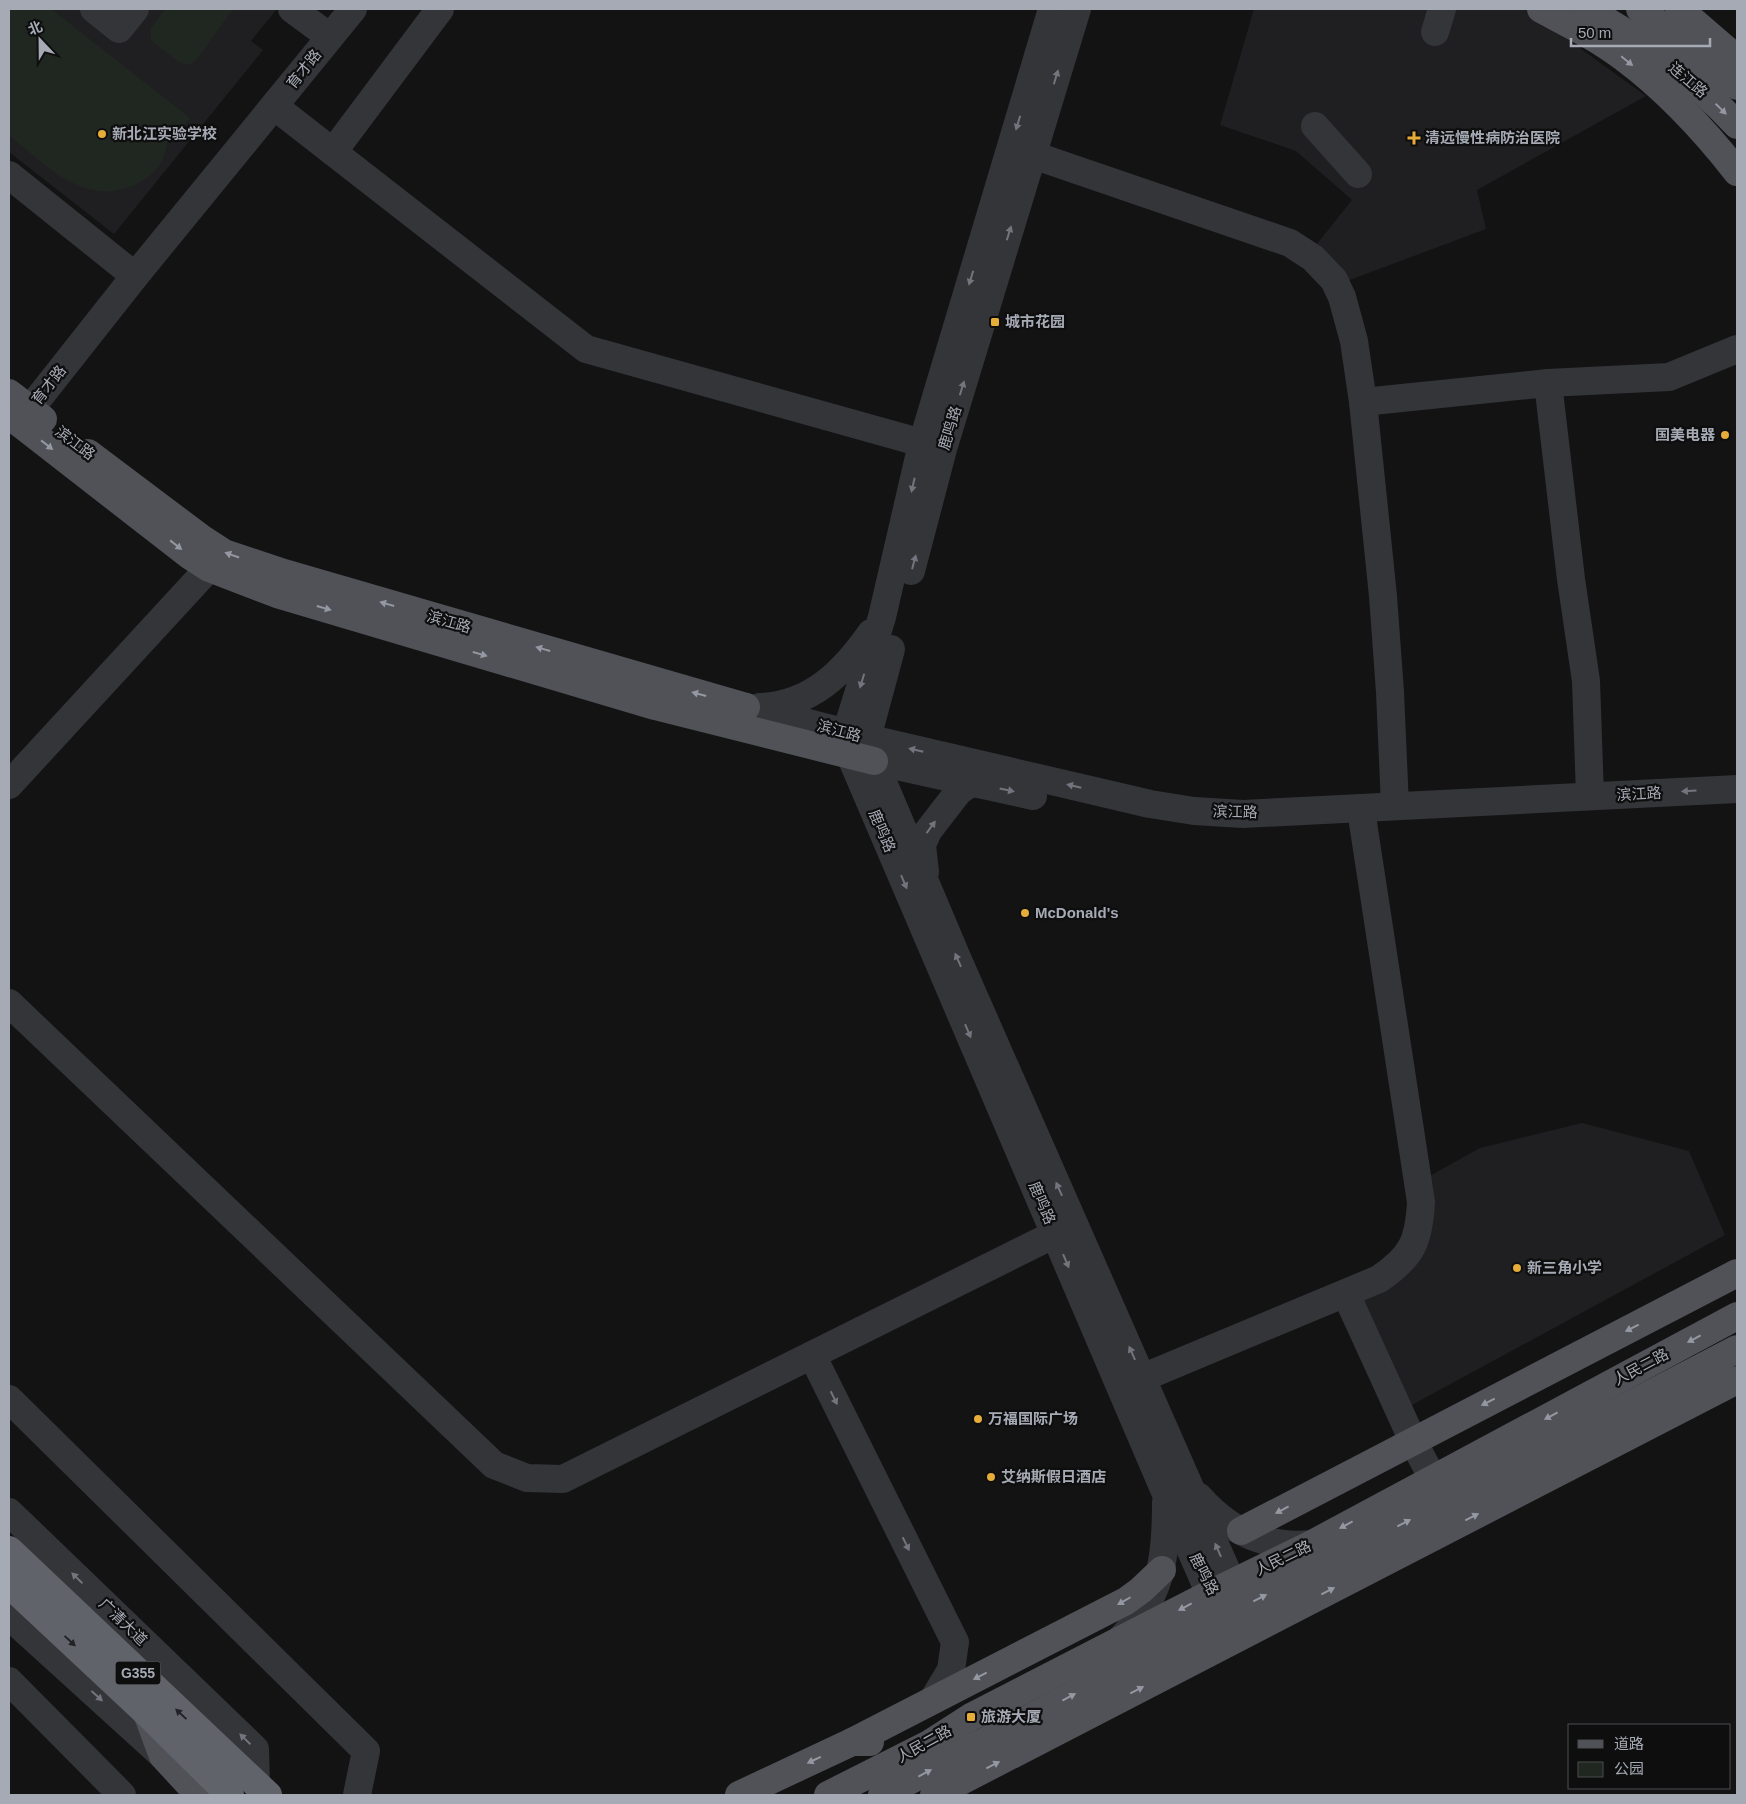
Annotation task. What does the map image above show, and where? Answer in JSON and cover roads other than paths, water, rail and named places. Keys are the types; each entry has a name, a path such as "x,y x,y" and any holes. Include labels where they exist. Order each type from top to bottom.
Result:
{"highway":[{"name":"广清大道","path":"9,1550 262,1789"},
{"name":"G355","path":"9,1584 147,1713 230,1795"}],"main road":[{"path":"1541,9 1582,30 1624,58 1679,105 1737,172"},
{"name":"连江路","path":"1584,9 1661,58 1695,84 1737,125"},
{"name":"连江路","path":"1640,9 1737,86"},
{"path":"1679,9 1737,59"},
{"name":"滨江路","path":"15,407 189,555 209,568 277,594 646,703 859,747"},
{"name":"滨江路","path":"15,407 224,553 284,574 746,707"},
{"path":"1242,1531 1737,1273"},
{"name":"人民二路","path":"828,1795 928,1744 971,1717 1221,1588 1312,1544 1737,1316"},
{"name":"人民二路","path":"882,1795 1737,1349"},
{"path":"934,1795 1737,1380"},
{"path":"739,1795 852,1742 1126,1601 1142,1590 1162,1570"},
{"path":"147,1713 163,1756 200,1795"},
{"path":"852,1742 928,1744"}],"street":[{"path":"94,9 119,29 135,9"},
{"path":"292,9 328,25"},
{"name":"育才路","path":"15,407 328,25 353,9"},
{"path":"333,152 440,9"},
{"name":"鹿鸣路","path":"1052,9 933,447 859,747 930,891 958,960 1142,1378 1177,1490"},
{"name":"鹿鸣路","path":"1077,9 1033,155 933,447 882,618 859,747 1055,1234 1177,1490 1221,1588 1230,1613"},
{"name":"育才路","path":"129,270 274,106 328,25"},
{"path":"274,106 586,349 933,447"},
{"path":"1315,126 1358,174"},
{"path":"1033,155 1290,243 1313,258 1334,280 1342,297 1354,341 1363,402 1383,596 1390,692 1395,806"},
{"path":"9,175 129,270"},
{"path":"1363,402 1548,383 1669,377 1737,349"},
{"path":"1548,383 1571,579 1586,681 1590,796"},
{"path":"9,785 209,568"},
{"path":"746,707 786,704 822,686 840,672 856,655 882,618"},
{"name":"滨江路","path":"746,707 859,747 974,783 1145,819 1198,826 1242,830 1737,807"},
{"name":"滨江路","path":"859,747 1150,804 1194,811 1242,814 1737,789"},
{"path":"930,891 922,854 925,838 959,791 974,783"},
{"path":"1142,1378 1379,1279 1396,1268 1409,1254 1416,1237 1420,1220 1419,1192 1363,823"},
{"path":"9,1003 494,1465 527,1478 563,1480 1055,1234"},
{"path":"1346,1294 1432,1479"},
{"path":"812,1355 955,1642 951,1670 932,1700"},
{"path":"9,1400 366,1751 357,1795"},
{"path":"1116,1643 1142,1614 1157,1585 1162,1570 1166,1535 1177,1490 1242,1531 1265,1541 1285,1545 1312,1544"},
{"name":"广清大道","path":"9,1512 255,1750 262,1789"},
{"path":"9,1616 163,1756"},
{"path":"9,1681 122,1795"}],"place":[{"name":"新北江实验学校","path":"102,134"},
{"name":"清远慢性病防治医院","path":"1414,138"},
{"name":"城市花园","path":"995,322"},
{"name":"国美电器","path":"1725,435"},
{"name":"McDonald's","path":"1025,913"},
{"name":"新三角小学","path":"1517,1268"},
{"name":"万福国际广场","path":"978,1419"},
{"name":"艾纳斯假日酒店","path":"991,1477"},
{"name":"旅游大厦","path":"971,1717"}]}
